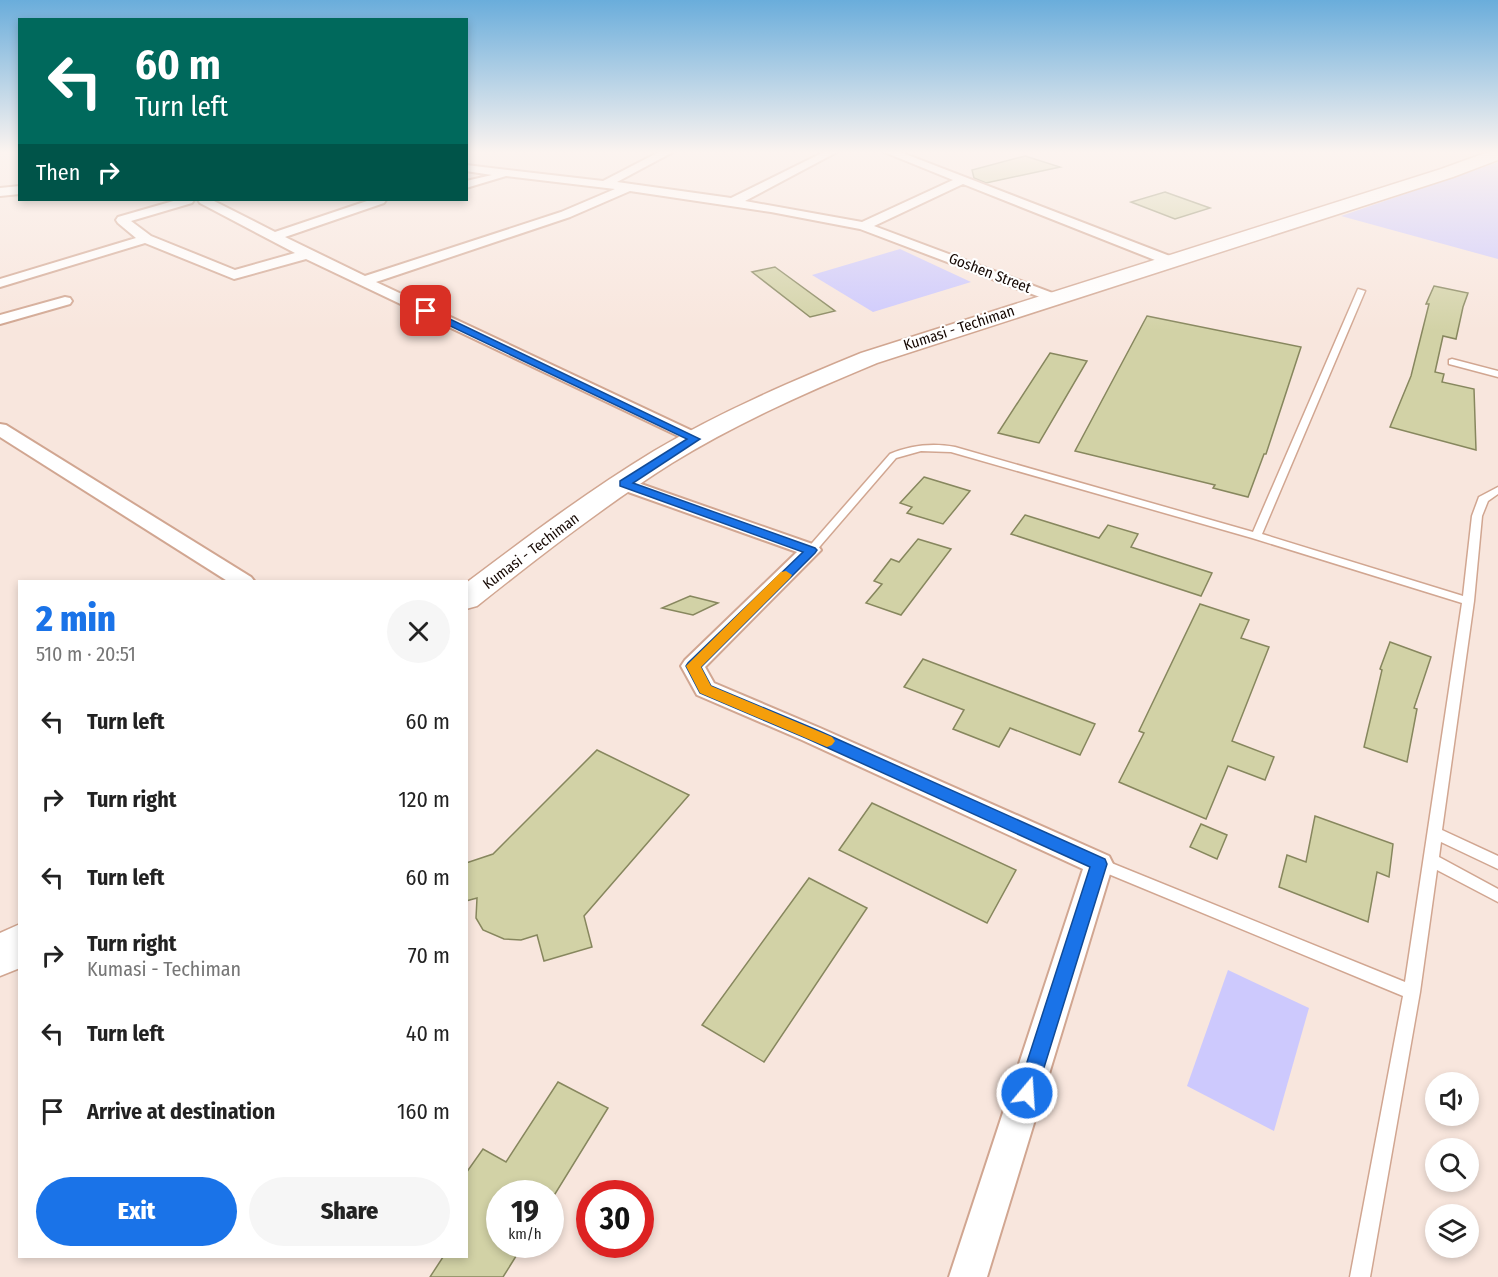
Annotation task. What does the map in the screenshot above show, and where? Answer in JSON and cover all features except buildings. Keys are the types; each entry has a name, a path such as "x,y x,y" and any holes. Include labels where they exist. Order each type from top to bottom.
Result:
{"highway":[{"name":"Kumasi - Techiman","path":"468,597 556,531 695,439 815,380 869,358 1326,212"},
{"path":"0,957 18,945"}],"street":[{"path":"149,212 122,220 146,239 234,275 307,254"},
{"path":"227,212 307,254 695,439"},
{"path":"275,236 346,212"},
{"path":"364,281 578,212"},
{"name":"Goshen Street","path":"786,212 863,225 1053,298"},
{"path":"863,225 893,212"},
{"path":"1044,212 1170,261"},
{"path":"0,283 146,239"},
{"path":"0,320 64,301"},
{"path":"0,429 240,580"},
{"path":"624,484 811,550 693,666 705,689 812,734 1099,864 968,1277"}],"lane":[{"path":"1256,536 1361,291"},
{"path":"1452,362 1498,374"},
{"path":"811,550 892,456 924,446 952,449 1256,536 1468,601"},
{"path":"1360,1277 1412,992 1468,601 1477,516 1483,499 1498,490"},
{"path":"1435,833 1498,863"},
{"path":"1432,860 1498,896"},
{"path":"1099,864 1412,992"}],"shaded area":[{"path":"1354,212 1498,212 1498,259 1341,216"},
{"path":"900,249 971,282 873,312 812,275"},
{"path":"1228,970 1309,1008 1274,1131 1187,1086"}],"slow traffic":[{"path":"786,575 693,666 705,689 827,741"}],"route":[{"path":"426,311 695,439 624,484 811,550 693,666 705,689 812,734 1099,864 1027,1093"}]}
